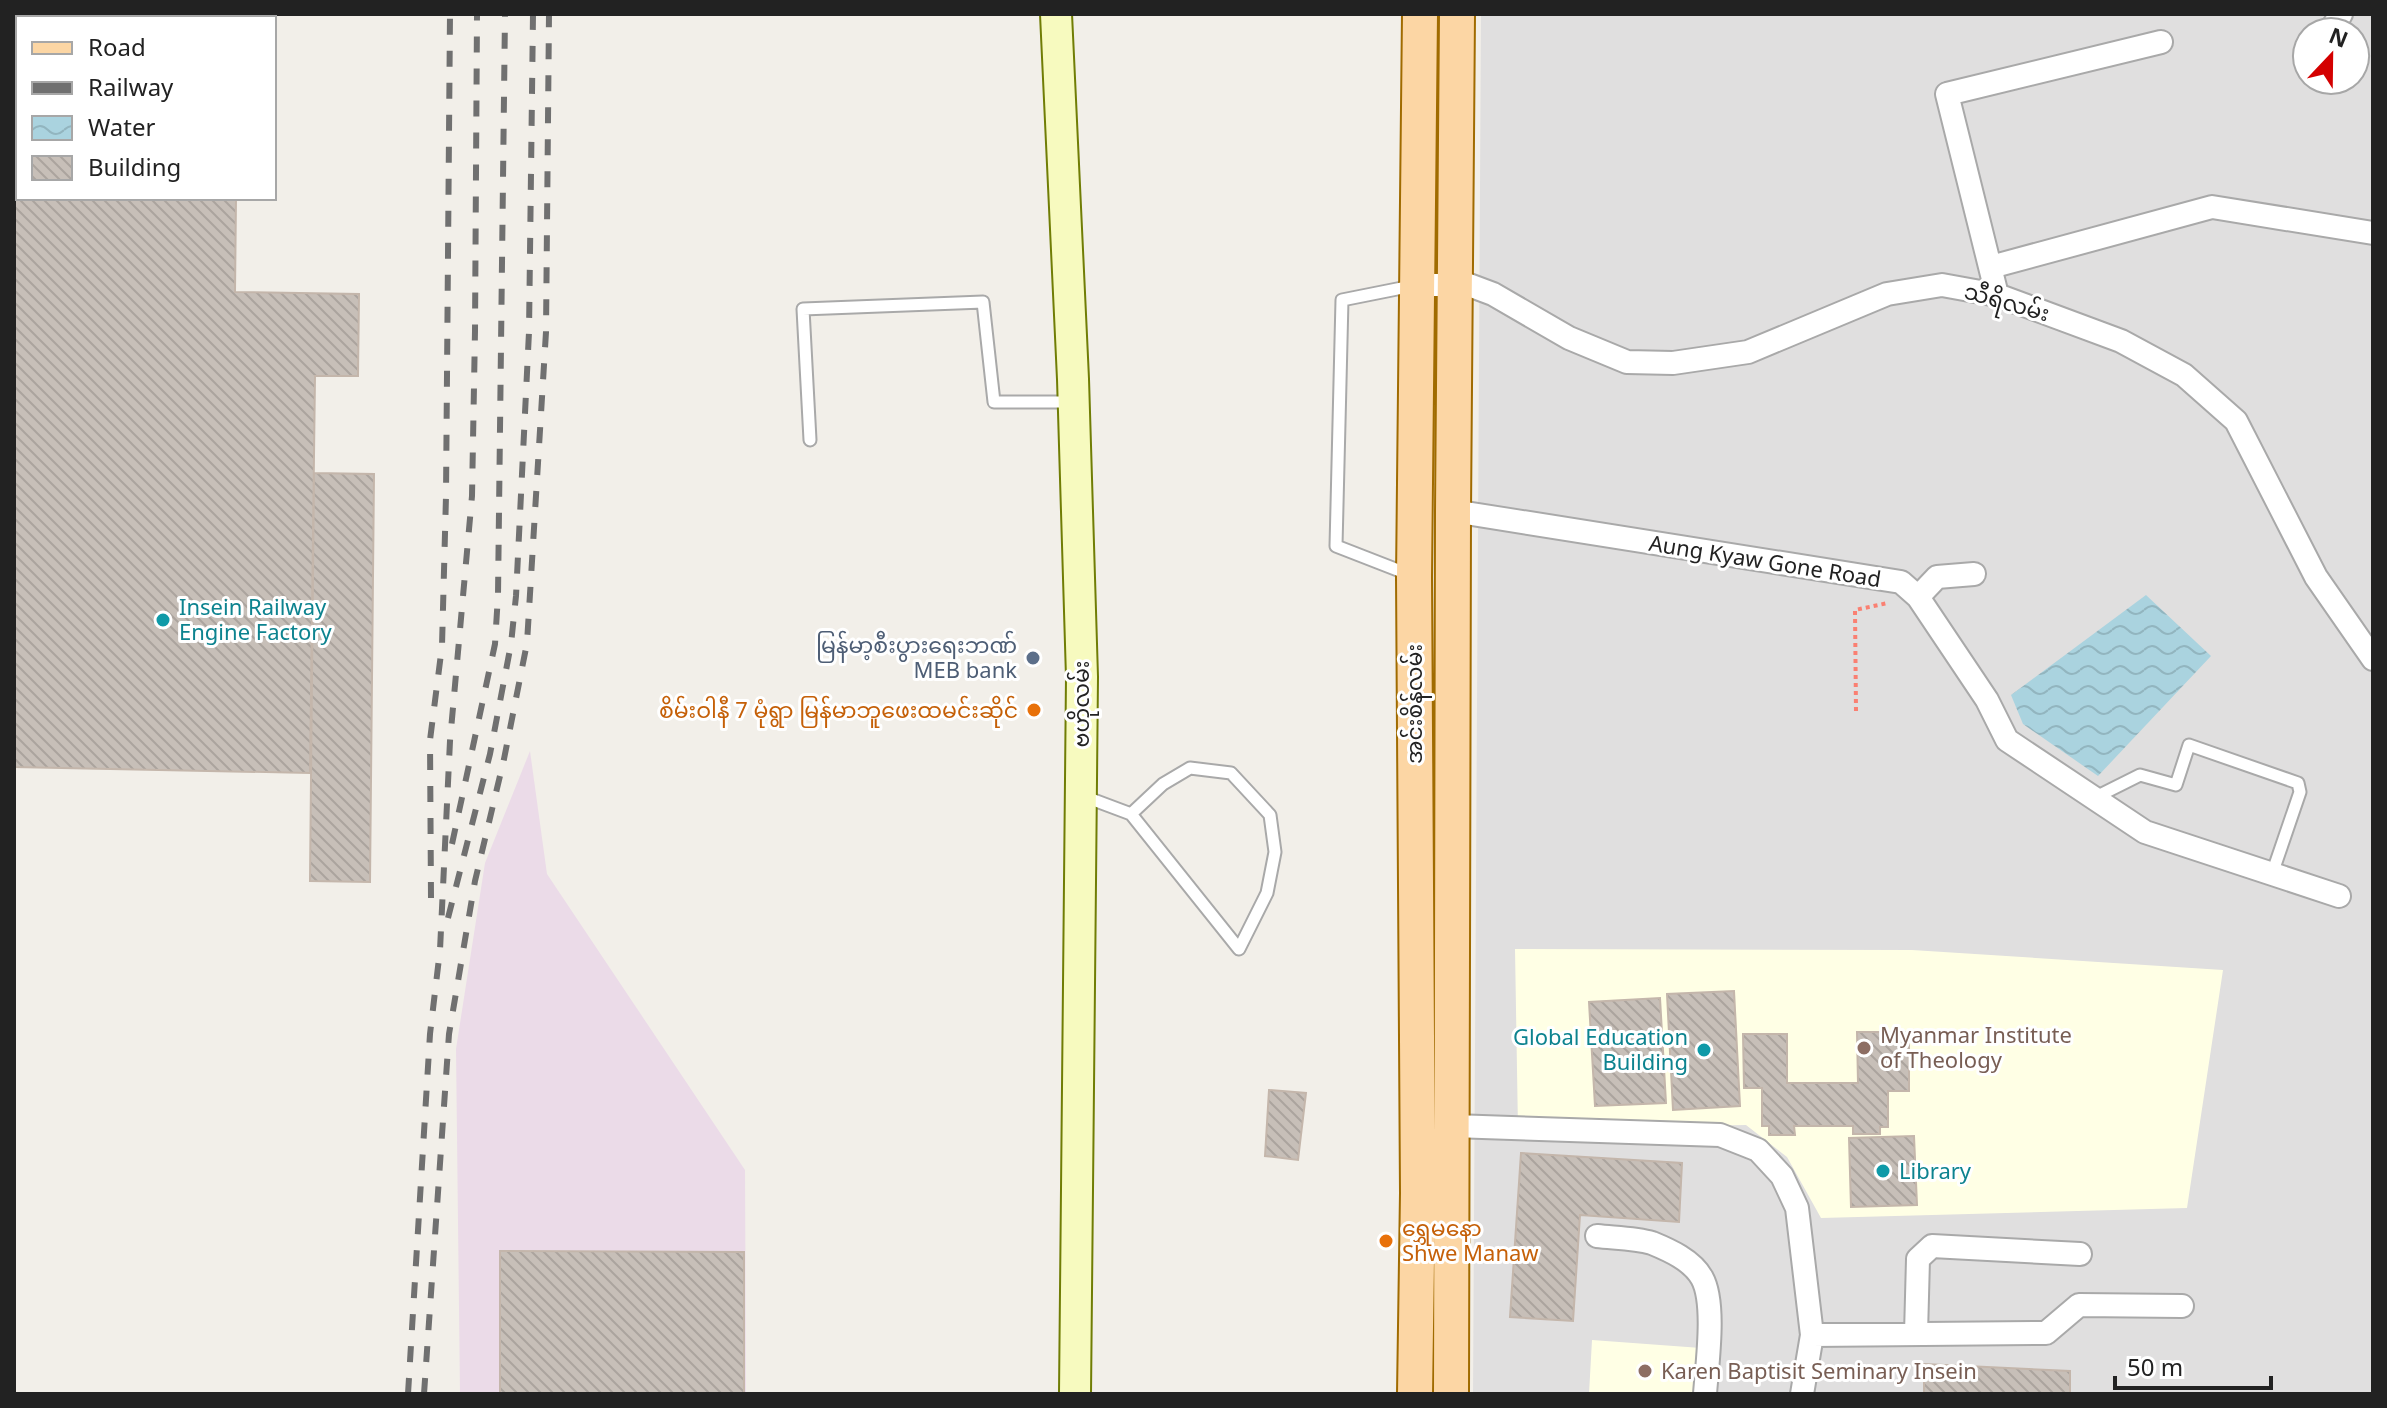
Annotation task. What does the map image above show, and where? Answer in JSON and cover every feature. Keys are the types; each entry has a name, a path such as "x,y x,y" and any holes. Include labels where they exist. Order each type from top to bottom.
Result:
{"main road":[{"name":"ဗဟိုလမ်း","path":"1056,14 1074,402 1082,677 1075,1394"},
{"name":"အင်းစိန်လမ်း","path":"1415,1394 1418,1193 1414,577 1420,14"},
{"name":"အင်းစိန်လမ်း","path":"1451,1394 1457,14"},
{"path":"1414,720 1453,719"},
{"path":"1417,982 1452,983"},
{"path":"1418,1193 1452,1195"}],"street":[{"path":"1997,295 1947,94 2161,42"},
{"path":"1991,267 2212,207 2373,233"},
{"name":"သီရိလမ်း","path":"1417,285 1469,285 1493,294 1569,338 1627,362 1673,363 1748,352 1887,294 1942,285 1997,295 2121,341 2184,375 2236,421 2316,577 2373,659"},
{"name":"Aung Kyaw Gone Road","path":"1453,511 1901,582 1918,597 1987,700 2007,740 2145,832 2339,896"},
{"path":"1918,597 1937,577 1974,574"},
{"path":"1453,1126 1720,1135 1758,1150 1782,1176 1797,1208 1812,1335 1802,1394"},
{"path":"1597,1236 1649,1242 1682,1257 1702,1277 1708,1301 1709,1328 1705,1394"},
{"path":"1916,1334 1918,1259 1932,1246 2080,1254"},
{"path":"1812,1335 2046,1333 2079,1305 2182,1306"}],"lane":[{"path":"1414,577 1336,546 1342,300 1417,285"},
{"path":"810,440 803,309 983,302 994,402 1074,402"},
{"path":"2092,799 2140,775 2176,785 2189,745 2298,783 2300,792 2272,874"},
{"path":"1081,795 1131,814 1239,949 1267,893 1275,852 1270,815 1231,773 1190,768 1163,784 1131,814"}],"path":[{"path":"1855,610 1856,711"}],"shaded area":[{"path":"1481,14 2373,14 2373,1394 1473,1394"},
{"path":"530,751 547,874 745,1170 746,1394 460,1394 456,1049 485,863"},
{"name":"Myanmar Institute of Theology","path":"1515,949 1912,950 2223,970 2187,1208 1821,1218 1787,1157 1746,1125 1518,1129"},
{"name":"Karen Baptisit Seminary Insein","path":"1592,1340 1701,1348 1698,1394 1589,1394"}],"water":[{"path":"2146,595 2211,656 2098,776 2023,724 2011,695"}],"building":[{"name":"Insein Railway Engine Factory","path":"14,197 16,200 236,200 235,292 359,294 358,376 315,376 310,773 14,767"},
{"path":"314,473 374,474 370,882 310,881"},
{"name":"Global Education Building","path":"1734,991 1740,1106 1673,1110 1667,994"},
{"path":"1660,998 1666,1103 1595,1106 1589,1002"},
{"path":"1857,1032 1909,1032 1909,1091 1888,1091 1888,1127 1880,1127 1880,1134 1853,1134 1853,1126 1794,1126 1795,1135 1769,1135 1769,1126 1762,1126 1762,1088 1744,1088 1743,1034 1787,1034 1787,1083 1858,1083"},
{"path":"1269,1090 1306,1093 1298,1160 1265,1156"},
{"name":"Library","path":"1914,1136 1917,1205 1851,1207 1849,1138"},
{"path":"1521,1153 1682,1163 1679,1222 1580,1215 1573,1321 1510,1317"},
{"path":"500,1251 744,1252 744,1394 500,1394"},
{"path":"1924,1364 2070,1371 2070,1394 1924,1394"}],"railway":[{"path":"431,898 430,740 442,646 446,496 450,14"},
{"path":"408,1394 430,1034 440,950 450,741 472,496 477,14"},
{"path":"452,844 495,644 505,14"},
{"path":"448,918 490,754 511,644 516,596 529,332 533,14"},
{"path":"424,1394 449,1034 475,881 527,643 546,332 549,14"}],"place":[{"name":"Insein Railway Engine Factory","path":"163,620"},
{"name":"မြန်မာ့စီးပွားရေးဘဏ် MEB bank","path":"1033,658"},
{"name":"စိမ်းဝါနီ 7 မုံရွာ မြန်မာဘူဖေးထမင်းဆိုင်","path":"1034,710"},
{"name":"Myanmar Institute of Theology","path":"1864,1048"},
{"name":"Global Education Building","path":"1704,1050"},
{"name":"Library","path":"1883,1171"},
{"name":"ရွှေမနော Shwe Manaw","path":"1386,1241"},
{"name":"Karen Baptisit Seminary Insein","path":"1645,1371"}]}
